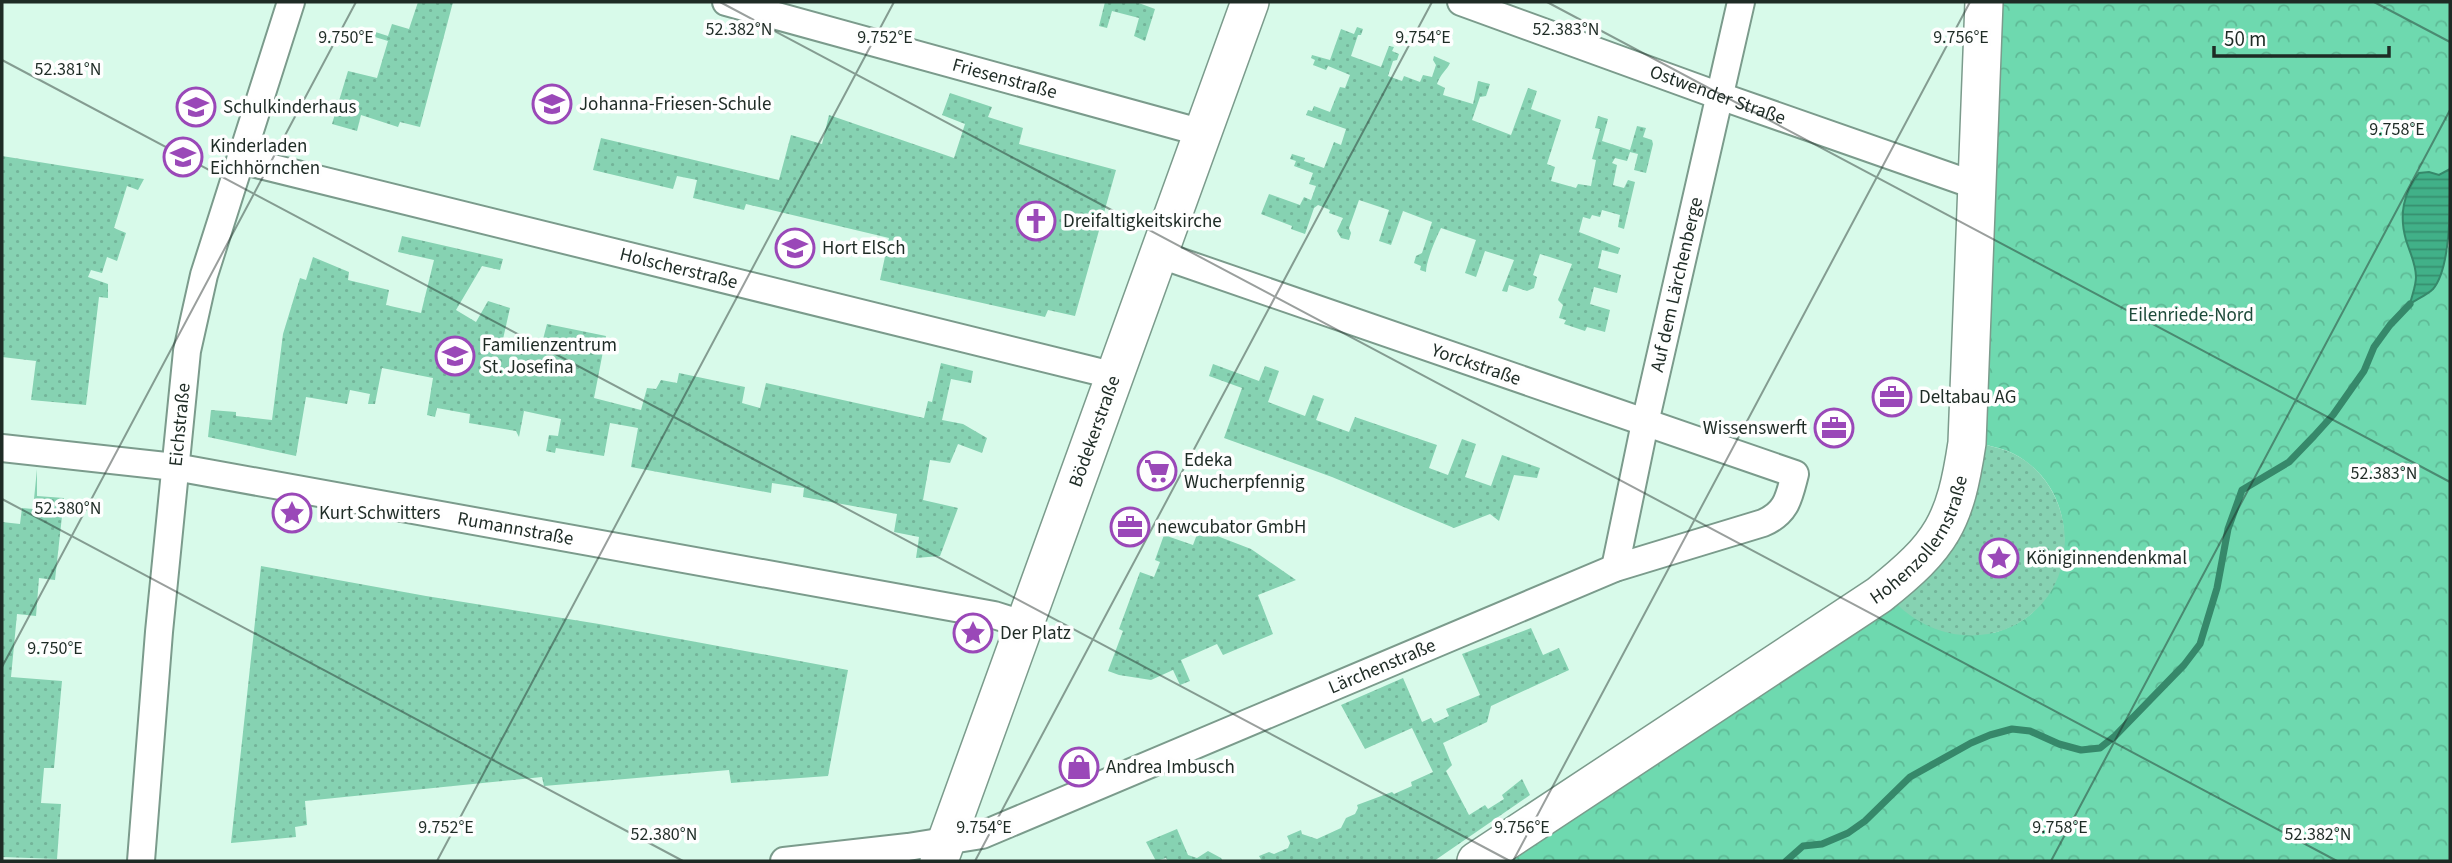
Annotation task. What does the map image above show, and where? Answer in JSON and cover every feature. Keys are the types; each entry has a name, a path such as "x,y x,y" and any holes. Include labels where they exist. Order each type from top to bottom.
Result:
{"street":[{"name":"Eichstraße","path":"141,861 187,351 204,275 290,2"},
{"name":"Friesenstraße","path":"726,2 1203,133"},
{"name":"Bödekerstraße","path":"943,851 1250,2"},
{"name":"Ostwender Straße","path":"1461,2 1977,186"},
{"name":"Auf dem Lärchenberge","path":"1615,568 1645,423 1741,2"},
{"name":"Hohenzollernstraße","path":"1476,861 1879,595 1922,559 1943,531 1955,503 1967,443 1984,2"},
{"name":"Holscherstraße","path":"240,160 1116,376"},
{"name":"Yorckstraße","path":"1158,254 1795,474"},
{"name":"Rumannstraße","path":"2,448 175,467 744,568 994,615 1026,625"},
{"name":"Lärchenstraße","path":"784,861 943,851 1615,568 1778,517 1789,499 1795,474"}],"green space":[{"name":"Eilenriede-Nord","path":"1984,2 2450,2 2450,169 2439,175 2429,172 2405,237 2414,262 2416,280 2410,303 2436,283 2450,243 2450,861 1476,861 1879,595 1993,633 2027,617 2047,596 2058,575 2063,552 2064,530 2059,507 2049,486 2034,468 2011,452 1983,444"}],"shaded area":[{"path":"418,2 453,2 420,127 400,122 398,127 361,115 357,131 332,124 348,71 377,78 388,41 365,34 366,29 388,36 392,24 409,29"},
{"path":"1105,2 1136,2 1155,9 1145,41 1134,36 1139,18 1112,11 1107,28 1099,26"},
{"path":"1357,27 1363,29 1361,35 1358,35 1351,56 1381,67 1389,46 1394,47 1392,51 1399,54 1397,60 1393,61 1388,76 1402,81 1404,76 1420,82 1423,75 1432,77 1436,65 1434,56 1450,63 1437,84 1445,88 1443,95 1473,104 1478,81 1490,84 1486,96 1480,97 1472,120 1511,135 1528,88 1537,91 1531,109 1561,120 1547,164 1555,167 1551,181 1576,188 1578,184 1591,186 1596,160 1592,159 1600,129 1595,128 1598,116 1608,119 1602,141 1630,150 1637,126 1646,128 1643,137 1652,140 1653,144 1646,173 1634,170 1638,154 1630,152 1627,161 1615,158 1612,163 1617,165 1613,185 1624,188 1628,180 1635,182 1624,229 1618,227 1620,215 1602,210 1600,217 1583,217 1579,232 1620,248 1618,254 1602,250 1598,268 1621,275 1617,293 1594,287 1590,304 1610,310 1605,332 1587,327 1585,331 1564,324 1566,320 1559,318 1563,305 1558,300 1572,264 1540,254 1533,275 1537,277 1534,288 1527,291 1509,285 1507,292 1502,291 1514,260 1485,251 1476,277 1465,273 1476,240 1441,228 1426,272 1420,270 1421,266 1414,263 1416,256 1422,253 1432,222 1403,211 1391,245 1379,241 1389,210 1359,200 1349,228 1349,240 1341,238 1337,231 1343,218 1318,205 1314,208 1305,234 1261,214 1269,194 1300,205 1304,197 1311,200 1316,186 1309,184 1313,173 1294,166 1296,161 1290,159 1292,154 1324,168 1334,142 1341,145 1346,129 1306,115 1314,106 1330,112 1340,87 1345,88 1350,75 1328,66 1326,70 1313,65 1315,60 1311,58 1312,55 1330,60 1341,29 1354,34"},
{"path":"950,93 992,107 988,117 1023,128 1019,144 1116,170 1075,316 1048,310 1045,317 880,280 889,238 746,204 744,210 693,198 697,180 677,176 673,189 593,170 601,138 779,180 791,135 822,144 829,115 954,158 965,124 942,115"},
{"path":"2,156 144,179 138,190 127,186 114,228 126,233 117,261 107,257 102,273 91,270 88,277 108,284 108,298 99,297 86,405 31,400 36,361 2,357"},
{"path":"2450,169 2449,232 2444,265 2433,289 2410,304 2416,277 2404,231 2406,197 2419,173 2439,175"},
{"path":"402,236 503,259 500,270 482,266 456,310 476,322 488,301 510,308 503,339 541,347 547,324 606,336 594,398 641,410 647,388 656,389 661,380 677,383 679,373 745,387 742,403 760,408 766,383 924,418 928,401 932,402 941,363 973,371 971,383 951,379 942,420 963,424 987,438 982,453 958,444 950,463 930,460 923,500 958,508 940,556 916,558 919,537 894,532 897,514 803,497 804,488 772,483 771,493 631,467 638,428 610,423 604,456 556,448 555,453 546,451 549,435 558,436 561,419 524,411 519,437 516,431 469,423 470,414 437,408 435,417 427,415 433,378 382,368 375,404 368,404 370,394 350,390 347,404 306,397 296,456 208,437 211,410 272,420 283,334 300,278 306,280 313,257 349,272 348,280 389,290 386,305 421,313 434,260 398,252"},
{"path":"1213,364 1259,381 1265,366 1279,371 1268,402 1305,416 1313,395 1324,399 1316,420 1349,432 1355,417 1437,445 1429,468 1448,475 1462,439 1476,444 1465,477 1491,486 1502,455 1540,468 1537,478 1514,475 1499,521 1490,514 1454,528 1332,477 1224,438 1242,388 1209,376"},
{"path":"1983,444 2014,454 2031,466 2045,481 2056,498 2062,518 2065,538 2063,558 2058,578 2048,596 2032,613 2014,625 1994,633 1951,633 1912,617 1895,602"},
{"path":"37,469 37,496 64,498 55,580 39,578 36,616 17,614 11,677 62,681 54,768 44,768 41,803 61,804 57,859 2,857 2,522 20,524 22,508 33,509"},
{"path":"1199,529 1251,549 1296,580 1258,595 1273,634 1223,655 1217,644 1181,660 1190,681 1180,685 1173,670 1151,680 1108,671 1123,631 1119,629 1140,572 1154,577 1160,562 1155,560 1164,535 1193,545"},
{"path":"261,566 848,670 828,776 731,783 729,770 544,786 542,777 305,801 307,825 295,827 296,837 231,843"},
{"path":"1531,628 1543,655 1559,648 1569,670 1491,706 1487,722 1443,743 1452,765 1446,771 1469,815 1485,805 1488,809 1504,799 1502,795 1522,779 1530,795 1434,861 1262,861 1259,856 1288,848 1290,843 1287,836 1301,830 1302,834 1317,839 1341,828 1346,818 1355,814 1357,805 1392,792 1394,794 1433,772 1412,728 1365,749 1341,705 1403,678 1422,722 1431,718 1434,723 1449,716 1446,709 1480,695 1462,654"},
{"path":"1177,829 1188,855 1197,858 1208,851 1223,861 1168,861 1166,858 1156,861 1146,842"}],"waterway":[{"path":"1786,861 1803,846 1822,844 1848,833 1865,821 1910,777 1990,735 2012,729 2030,731 2081,750 2100,748 2115,736 2184,665 2200,644 2217,588 2228,529 2242,490 2289,462 2333,415 2364,371 2374,347 2410,304"}],"place":[{"name":"Johanna-Friesen-Schule","path":"552,104"},
{"name":"Schulkinderhaus","path":"196,107"},
{"name":"Kinderladen Eichhörnchen","path":"183,157"},
{"name":"Dreifaltigkeitskirche","path":"1036,221"},
{"name":"Hort ElSch","path":"795,248"},
{"name":"Familienzentrum St. Josefina","path":"455,356"},
{"name":"Deltabau AG","path":"1892,397"},
{"name":"Wissenswerft","path":"1834,428"},
{"name":"Edeka Wucherpfennig","path":"1157,471"},
{"name":"Kurt Schwitters","path":"292,513"},
{"name":"newcubator GmbH","path":"1130,527"},
{"name":"Königinnendenkmal","path":"1999,558"},
{"name":"Der Platz","path":"973,633"},
{"name":"Andrea Imbusch","path":"1079,767"}]}
